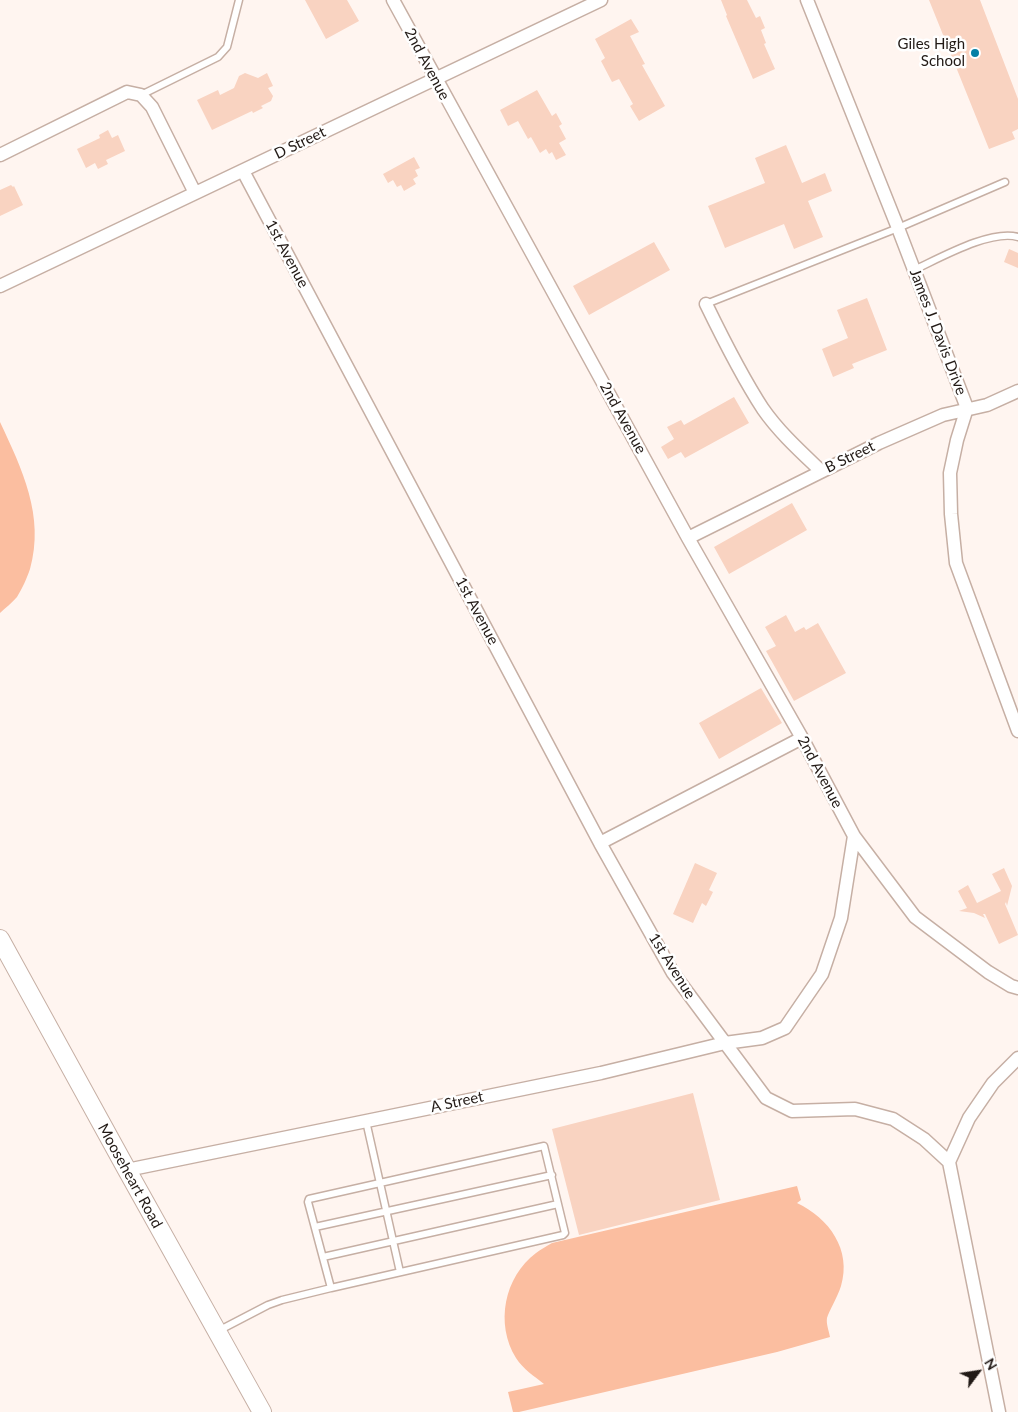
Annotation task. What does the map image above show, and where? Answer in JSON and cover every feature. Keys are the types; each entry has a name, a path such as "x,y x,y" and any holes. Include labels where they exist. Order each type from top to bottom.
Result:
{"main road":[{"name":"Mooseheart Road","path":"0,939 262,1412"}],"street":[{"name":"2nd Avenue","path":"393,0 434,78 688,538 802,738 854,836 915,917 988,972 1011,986 1018,988"},
{"name":"D Street","path":"0,286 601,0"},
{"name":"James J. Davis Drive","path":"807,0 967,408 957,440 950,473 950,514 956,563 1018,731"},
{"path":"0,155 127,92 141,95 152,107 194,193"},
{"name":"1st Avenue","path":"243,171 600,843 673,973 766,1098 792,1111 856,1109 893,1119 924,1139 949,1162"},
{"path":"706,304 725,343 763,409 791,442 820,471"},
{"name":"B Street","path":"688,538 820,471 943,415 987,404 1018,391"},
{"path":"600,843 802,738"},
{"name":"A Street","path":"127,1170 601,1073 726,1043 762,1038 785,1028 822,974 840,918 854,836"},
{"path":"999,1412 949,1162 969,1118 994,1083 1018,1058"}],"lane":[{"path":"141,95 218,57 228,47 239,0"},
{"path":"706,304 898,228 1005,182"},
{"path":"914,270 989,237 1003,235 1018,237"},
{"path":"366,1121 400,1272"},
{"path":"217,1332 268,1305 282,1300 563,1235 565,1233 544,1146 309,1199 308,1202 331,1288"},
{"path":"315,1227 552,1176"},
{"path":"323,1257 558,1204"}],"shaded area":[{"path":"0,422 16,457 29,493 35,530 34,549 26,580 17,597 0,613"},
{"path":"797,1186 801,1200 797,1203 809,1209 828,1226 840,1248 843,1260 844,1273 841,1286 827,1318 830,1337 777,1352 513,1412 508,1392 544,1384 525,1369 516,1358 506,1331 505,1316 506,1302 516,1275 536,1253 552,1243"}],"building":[{"path":"305,0 347,0 359,21 326,39"},
{"path":"721,0 747,0 756,18 760,16 765,28 761,30 766,43 764,44 775,69 753,79"},
{"name":"Giles High School","path":"929,0 980,0 1018,99 1018,129 1012,132 1015,139 989,149"},
{"path":"631,19 639,32 630,36 645,64 642,65 665,106 639,121 630,106 633,104 619,79 612,82 601,61 605,58 595,39"},
{"path":"245,73 258,78 267,73 273,86 268,88 273,96 271,101 253,113 252,111 212,130 197,100 218,90 220,95 234,88 239,76"},
{"path":"537,90 552,116 556,113 562,124 559,126 566,139 559,143 566,155 556,160 552,152 549,154 546,149 540,153 531,137 528,139 518,121 508,126 500,110"},
{"path":"108,130 112,138 118,135 125,151 106,160 108,164 98,169 95,163 86,168 77,149 100,138 99,135"},
{"path":"786,145 802,183 825,173 832,191 808,201 823,237 794,249 784,224 725,248 708,206 765,183 755,158"},
{"path":"414,157 420,168 415,170 418,176 413,179 416,184 404,191 401,185 397,187 393,180 388,183 383,174"},
{"path":"11,185 14,186 23,205 0,216 0,190"},
{"path":"654,242 670,270 589,315 573,286"},
{"path":"1009,249 1018,253 1018,268 1004,262"},
{"path":"867,298 887,350 852,364 854,368 833,377 822,349 848,338 837,310"},
{"path":"734,397 749,423 685,458 681,452 668,459 661,447 674,439 667,427 681,420 684,425"},
{"path":"792,503 807,530 729,574 714,547"},
{"path":"786,615 795,632 804,627 806,630 818,623 846,673 794,701 766,651 776,646 765,627"},
{"path":"761,688 782,723 719,759 699,723"},
{"path":"695,863 717,873 709,890 713,892 706,906 702,903 693,923 673,914"},
{"path":"1004,868 1012,886 1007,906 1006,902 1005,904 1018,935 999,944 985,914 983,914 985,918 974,913 959,911 967,908 958,891 968,885 977,903 1001,891 992,874"},
{"path":"693,1093 720,1200 579,1235 552,1129"}],"place":[{"name":"Giles High School","path":"975,53"}]}
